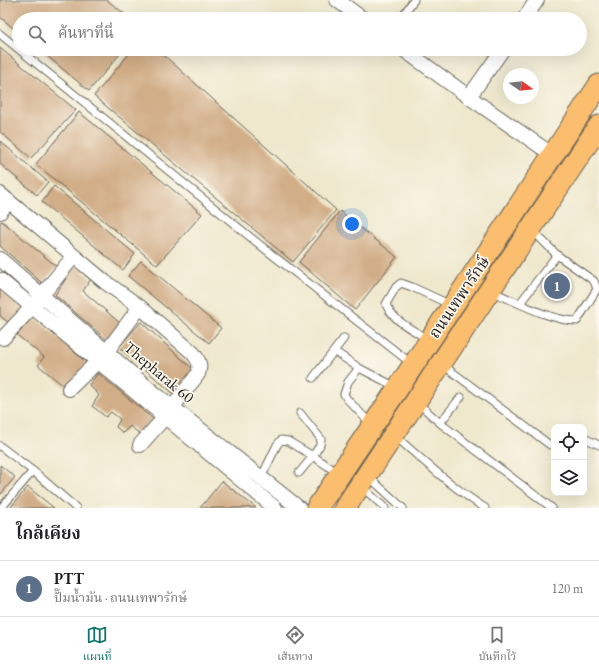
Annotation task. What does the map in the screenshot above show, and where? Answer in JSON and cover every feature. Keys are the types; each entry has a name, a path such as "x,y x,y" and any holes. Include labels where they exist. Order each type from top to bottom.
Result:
{"main road":[{"name":"ถนนเทพารักษ์","path":"317,508 599,85"},
{"name":"ถนนเทพารักษ์","path":"345,508 599,126"}],"street":[{"path":"337,0 353,12"},
{"path":"529,12 537,0"},
{"path":"413,56 553,155"},
{"path":"469,97 498,56"},
{"path":"0,212 5,197 105,282 140,307 194,353 199,360 201,366 198,374 140,445"},
{"path":"3,338 32,307 74,256"},
{"name":"Thepharak 60","path":"0,258 42,295 103,356 168,412 200,447 275,508"},
{"name":"Thepharak 60","path":"0,280 32,307 103,356"},
{"path":"69,389 103,356 140,307"},
{"name":"Thepharak 60","path":"168,412 210,436 299,508"},
{"path":"200,447 210,436"}],"lane":[{"path":"405,12 414,0"},
{"path":"0,34 12,44"},
{"path":"27,56 166,170 413,366"},
{"path":"489,290 542,313 570,321 577,321 598,289 594,281 557,255 531,229"},
{"path":"520,304 557,255"},
{"path":"430,340 395,318 388,311 386,304 396,287 401,283 453,306"},
{"path":"313,378 344,338"},
{"path":"334,351 359,368 398,388"},
{"path":"441,364 551,445"},
{"path":"359,368 348,382 344,394 373,426"},
{"path":"440,423 461,397"},
{"path":"416,401 440,423 552,508"},
{"path":"299,473 313,456 320,445 321,439 300,413"},
{"path":"394,435 463,492 485,508"},
{"path":"587,439 599,445"},
{"path":"261,478 277,445 281,440 288,440 340,474"},
{"path":"0,446 33,471 76,508"},
{"path":"1,508 33,471"},
{"path":"364,480 385,508"},
{"path":"364,480 403,508"}],"building":[{"path":"0,0 107,0 122,12 12,12 12,27 0,17"},
{"path":"0,48 76,110 31,158 0,132"},
{"path":"47,56 118,56 89,91"},
{"path":"127,56 165,56 336,210 293,262 94,96"},
{"path":"79,112 202,214 157,265 36,164"},
{"path":"0,141 48,182 37,195 0,164"},
{"path":"54,186 135,254 123,270 42,202"},
{"path":"340,211 397,257 355,310 299,262"},
{"path":"2,221 57,267 42,283 0,246 0,222"},
{"path":"141,261 221,328 209,343 128,276"},
{"path":"75,265 91,279 83,291 121,324 107,340 55,295"},
{"path":"0,289 23,309 9,323 0,316"},
{"path":"33,316 87,363 65,387 38,365 44,357 17,335"},
{"path":"141,322 194,370 175,395 119,347"},
{"path":"98,373 153,419 141,435 130,426 123,433 116,427 120,419 111,412 106,417 92,406 99,395 89,385"},
{"path":"0,465 15,477 0,495"},
{"path":"222,481 256,508 200,508"},
{"path":"28,487 54,508 10,508"}],"place":[{"name":"PTT","path":"557,286"}]}
